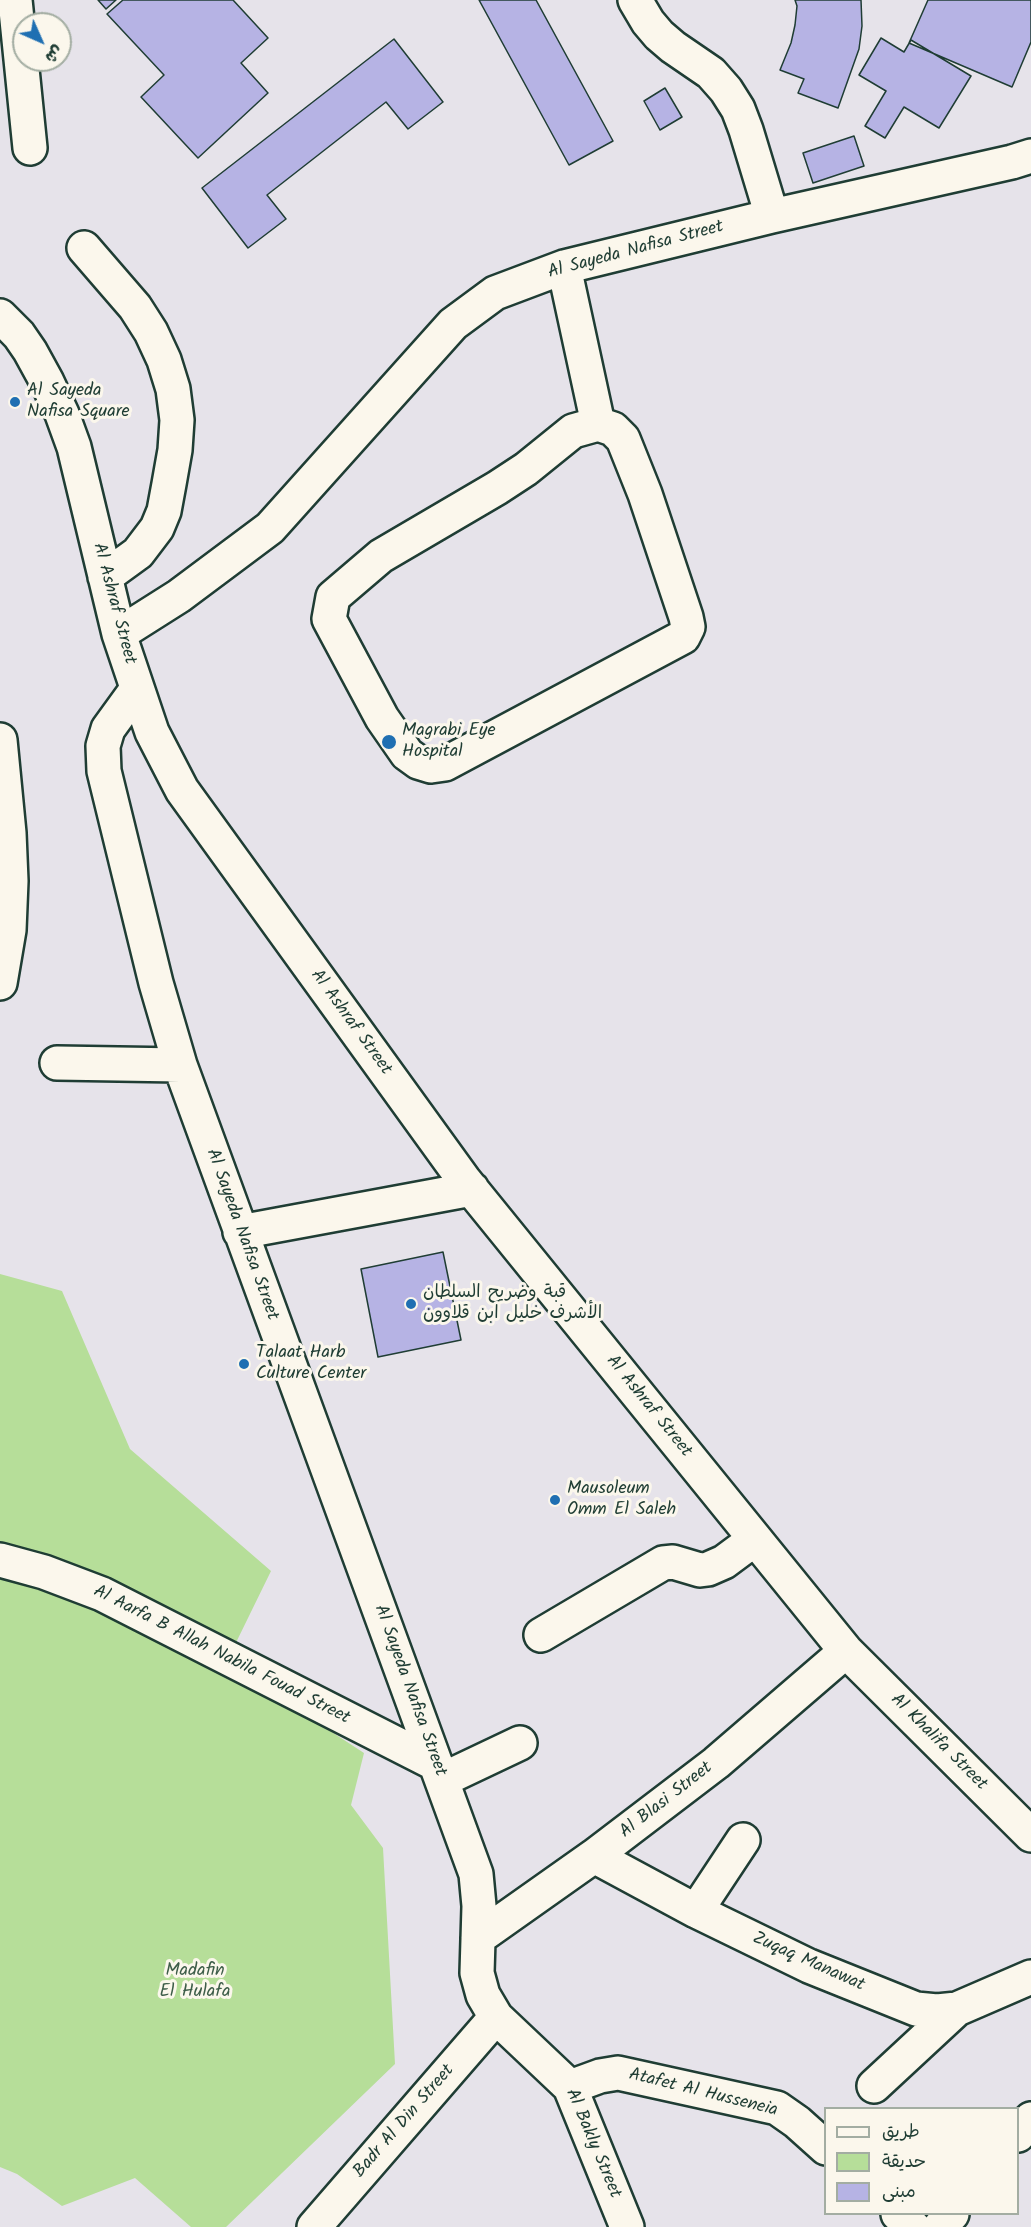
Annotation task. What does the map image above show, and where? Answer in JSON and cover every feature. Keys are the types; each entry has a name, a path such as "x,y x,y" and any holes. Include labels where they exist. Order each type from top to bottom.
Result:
{"street":[{"path":"15,0 30,148"},
{"path":"635,0 659,35 711,73 726,90 738,109 746,130 772,216"},
{"name":"Al Sayeda Nafisa Street","path":"119,634 206,577 270,528 453,324 495,293 564,267 772,216 1025,163"},
{"path":"84,248 129,300 151,332 164,360 177,420 169,484 164,511 157,528 138,553 105,577"},
{"path":"564,267 598,424"},
{"name":"Al Ashraf Street","path":"0,316 19,334 30,351 62,414 74,447 119,634 152,732 182,790 472,1189 846,1651"},
{"path":"598,424 613,429 623,439 628,450 686,616 688,627 683,637 445,764 431,766 418,762 406,754 382,718 329,619 333,597 381,556 497,488 526,469 573,431 598,424"},
{"name":"Al Sayeda Nafisa Street","path":"137,689 108,729 103,746 104,771 156,983 180,1065 476,1874 479,1906 477,1973 483,1995 496,2017"},
{"path":"0,740 11,881 9,930 0,983"},
{"path":"57,1063 180,1065"},
{"path":"240,1232 472,1189"},
{"path":"541,1635 663,1563 673,1562 700,1570 708,1569 724,1562 755,1539"},
{"name":"Al Aarfa B Allah Nabila Fouad Street","path":"0,1560 44,1572 102,1594 439,1772"},
{"name":"Al Khalifa Street","path":"846,1651 1031,1834"},
{"name":"Al Blasi Street","path":"478,1938 594,1856 716,1763 846,1651"},
{"path":"439,1772 520,1743"},
{"path":"696,1911 744,1840"},
{"name":"Zuqaq Manawat","path":"594,1856 696,1911 809,1966 916,2008 937,2011 957,2008 1031,1977"},
{"path":"874,2086 957,2008"},
{"name":"Al Bakly Street","path":"496,2017 570,2087 627,2227"},
{"name":"Badr Al Din Street","path":"314,2227 496,2017"},
{"name":"Atafet Al Husseneia","path":"570,2087 600,2076 618,2073 777,2108 797,2122 824,2147"},
{"path":"1019,2133 1031,2119"},
{"path":"899,2215 913,2227"},
{"path":"940,2227 951,2215"}],"green space":[{"name":"Madafin El Hulafa","path":"0,1274 62,1291 130,1449 271,1571 226,1663 364,1753 351,1805 383,1848 395,2064 226,2227 191,2227 135,2178 62,2206 17,2174 0,2167"}],"building":[{"path":"98,0 116,0 106,9"},
{"path":"123,0 233,0 268,38 241,63 268,93 198,158 141,97 164,75 107,14"},
{"path":"479,0 536,0 613,141 569,165"},
{"path":"795,0 861,0 862,26 859,49 838,108 798,93 804,79 780,70 791,43 795,25 797,6"},
{"path":"928,0 1031,0 1031,42 1012,87 909,43"},
{"path":"881,38 904,52 911,40 971,76 939,128 904,107 885,138 865,126 886,91 859,75"},
{"path":"394,39 443,102 408,129 386,102 267,195 286,219 248,248 202,188"},
{"path":"665,88 682,117 660,130 644,101"},
{"path":"854,136 864,166 813,183 803,153"},
{"name":"قبة وضريح السلطان الأشرف خليل ابن قلاوون","path":"443,1252 461,1340 378,1357 361,1269"}],"place":[{"name":"Al Sayeda Nafisa Square","path":"15,402"},
{"name":"Magrabi Eye Hospital","path":"389,742"},
{"name":"قبة وضريح السلطان الأشرف خليل ابن قلاوون","path":"411,1304"},
{"name":"Talaat Harb Culture Center","path":"244,1364"},
{"name":"Mausoleum Omm El Saleh","path":"555,1500"}]}
